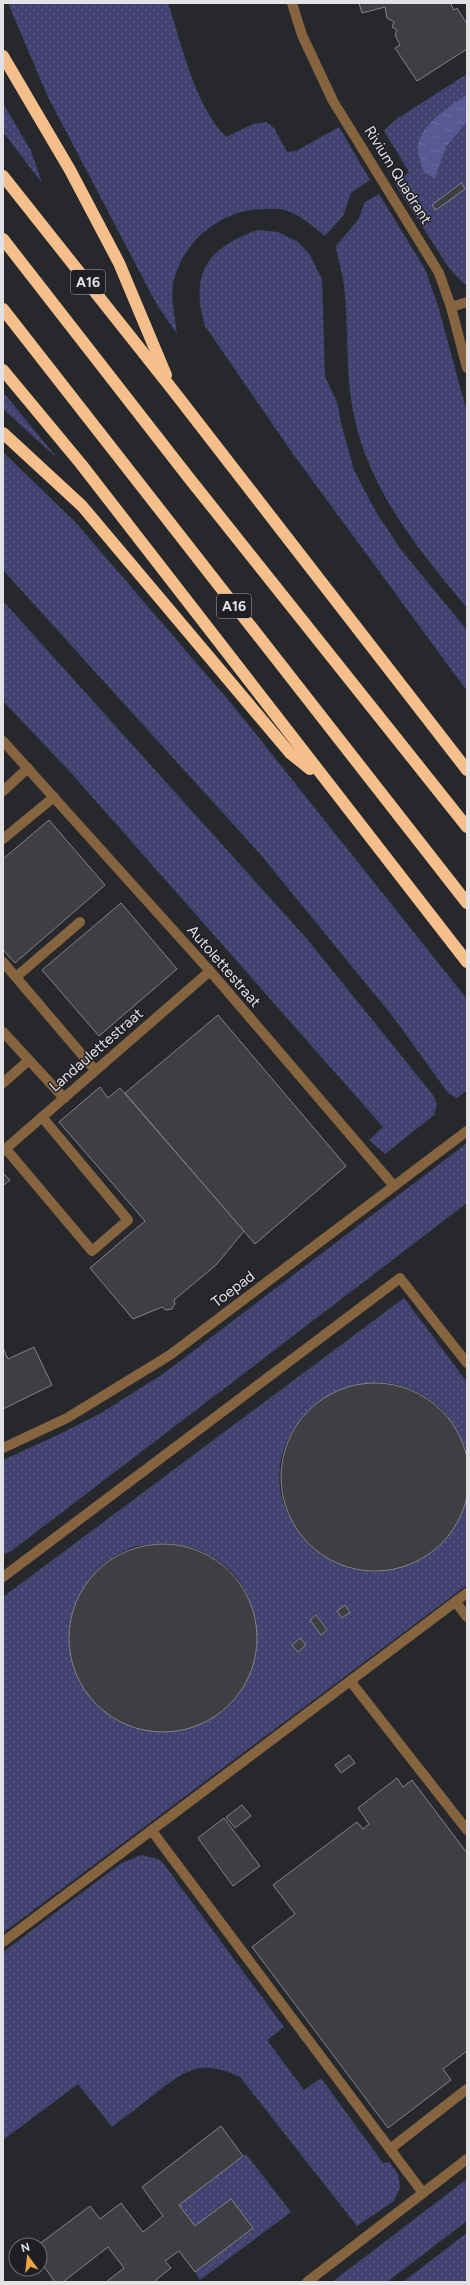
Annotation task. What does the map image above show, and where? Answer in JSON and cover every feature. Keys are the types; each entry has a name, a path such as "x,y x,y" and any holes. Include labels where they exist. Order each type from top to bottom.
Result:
{"highway":[{"name":"A16","path":"3,56 70,170 119,263 172,389"},
{"name":"A16","path":"3,176 172,389 467,770"},
{"name":"A16","path":"3,239 189,478 467,828"},
{"name":"A16","path":"3,309 467,903"},
{"name":"A16","path":"3,370 82,464 467,962"},
{"name":"A16","path":"3,433 82,506 290,753 328,784"}],"street":[{"name":"Rivium Quadrant","path":"292,3 302,35 333,101 431,257 439,273 451,307 467,368"},
{"path":"451,307 467,302"},
{"name":"Autolettestraat","path":"3,741 210,971 394,1186"},
{"path":"3,791 28,768"},
{"path":"3,838 54,797"},
{"path":"16,977 80,922"},
{"path":"3,962 95,1070"},
{"name":"Landaulettestraat","path":"4,1150 210,971"},
{"path":"3,1032 64,1098"},
{"path":"3,1083 29,1060"},
{"path":"4,1150 92,1251 104,1241 128,1220 42,1117"},
{"name":"Toepad","path":"3,1448 67,1418 170,1355 467,1131"},
{"path":"3,1577 400,1278 467,1363"},
{"path":"3,1942 351,1682 467,1593"},
{"path":"456,1602 467,1617"},
{"path":"351,1682 467,1830"},
{"path":"152,1831 423,2192"},
{"path":"390,2149 467,2089"},
{"path":"307,2282 467,2159"}],"shaded area":[{"path":"8,3 168,3 184,56 198,92 215,124 226,137 253,124 266,122 274,128 287,152 296,151 339,127 370,180 351,193 343,216 325,236 300,217 282,209 253,210 238,213 211,227 189,248 175,276 172,298 177,334 157,305 47,95"},
{"path":"467,74 467,94 429,124 435,178 446,147 467,122 467,285 464,284 449,268 395,184 409,172 384,131 395,120"},
{"path":"3,103 31,151 42,183 3,132"},
{"path":"379,194 425,269 438,306 467,412 467,608 408,534 392,508 377,481 365,453 356,423 350,391 344,285 336,246 358,220 365,202"},
{"path":"258,230 278,232 298,242 310,255 322,279 325,377 337,402 342,427 354,470 376,512 402,551 467,630 467,691 293,454 205,326 201,307 200,291 202,277 207,264 215,254 226,245"},
{"path":"3,392 57,458 3,409"},
{"path":"3,452 77,524 235,708 467,999 467,1090 457,1098 448,1093 394,1018 260,854 3,570"},
{"path":"3,601 307,939 433,1095 437,1104 434,1115 385,1154 369,1140 383,1127 72,774 3,701"},
{"path":"467,1143 467,1203 10,1552 3,1555 3,1460 60,1434 101,1413 163,1374"},
{"path":"404,1298 467,1382 467,1453 458,1433 447,1415 437,1405 412,1389 384,1383 357,1385 331,1394 309,1410 292,1432 282,1458 280,1488 287,1512 299,1532 320,1553 344,1566 369,1571 394,1569 418,1560 439,1545 456,1523 467,1496 467,1585 3,1933 3,1597","holes":["167,1543 199,1550 228,1568 247,1593 256,1622 255,1652 246,1681 228,1706 202,1723 169,1731 155,1731 134,1727 121,1722 101,1708 89,1696 80,1682 73,1665 69,1647 69,1629 73,1611 80,1594 89,1579 102,1566 117,1555 134,1547"]},
{"path":"141,1855 158,1859 163,1863 284,2027 267,2040 304,2090 321,2078 383,2163 389,2162 398,2174 400,2187 394,2201 357,2226 240,2077 215,2069 195,2069 177,2078 112,2127 78,2084 3,2140 3,1952 120,1864"},
{"path":"246,2154 291,2212 200,2280 195,2272 253,2228 195,2226 179,2205"},
{"path":"467,2179 467,2221 387,2282 332,2282"},
{"path":"467,2233 467,2282 403,2282"}],"water":[{"path":"467,94 467,122 446,147 435,178 424,172 420,159 418,151 422,133 443,111"}],"building":[{"path":"359,3 453,3 451,5 454,10 457,8 467,24 467,49 417,81 395,48 400,45 395,35 397,30 392,27 394,22 387,18 385,7 362,13"},
{"path":"461,183 465,189 436,210 432,205"},
{"path":"49,820 105,885 15,963 3,950 3,859"},
{"path":"121,903 177,969 99,1036 42,970"},
{"path":"218,1015 346,1166 255,1244 125,1093"},
{"path":"100,1087 108,1098 120,1088 244,1231 216,1265 174,1300 175,1304 172,1309 166,1310 162,1307 133,1319 90,1268 145,1221 59,1122"},
{"path":"3,1173 10,1180 4,1185 3,1183"},
{"path":"34,1347 52,1385 3,1409 3,1348 8,1359"},
{"path":"366,1383 384,1383 411,1390 435,1404 442,1410 448,1417 462,1441 469,1468 469,1486 462,1513 448,1537 442,1544 435,1550 411,1564 384,1571 366,1571 348,1567 331,1560 315,1550 302,1537 292,1521 285,1504 281,1486 281,1468 285,1450 292,1433 302,1417 315,1404 331,1394 348,1387"},
{"path":"154,1544 172,1544 199,1551 223,1565 230,1571 236,1578 250,1602 257,1629 257,1647 250,1674 236,1698 230,1705 223,1711 199,1725 172,1732 154,1732 136,1728 119,1721 103,1711 90,1698 80,1682 73,1665 69,1647 69,1629 73,1611 80,1594 90,1578 103,1565 119,1555 136,1548"},
{"path":"345,1605 350,1612 342,1618 337,1611"},
{"path":"316,1615 327,1630 321,1635 310,1620"},
{"path":"300,1638 306,1645 298,1652 292,1645"},
{"path":"349,1755 355,1763 341,1773 335,1765"},
{"path":"397,1778 403,1787 412,1780 467,1853 467,2051 443,2069 451,2080 388,2128 252,1947 295,1914 273,1885 357,1822 363,1829 369,1824 358,1808"},
{"path":"242,1805 251,1816 235,1828 226,1817"},
{"path":"224,1818 260,1866 233,1886 198,1838"},
{"path":"221,2126 243,2156 179,2205 195,2226 231,2199 253,2228 195,2272 179,2251 165,2261 171,2268 156,2280 157,2282 106,2282 124,2268 108,2247 63,2282 55,2282 48,2272 48,2238 90,2206 100,2219 121,2203 143,2232 163,2216 142,2187"}]}
